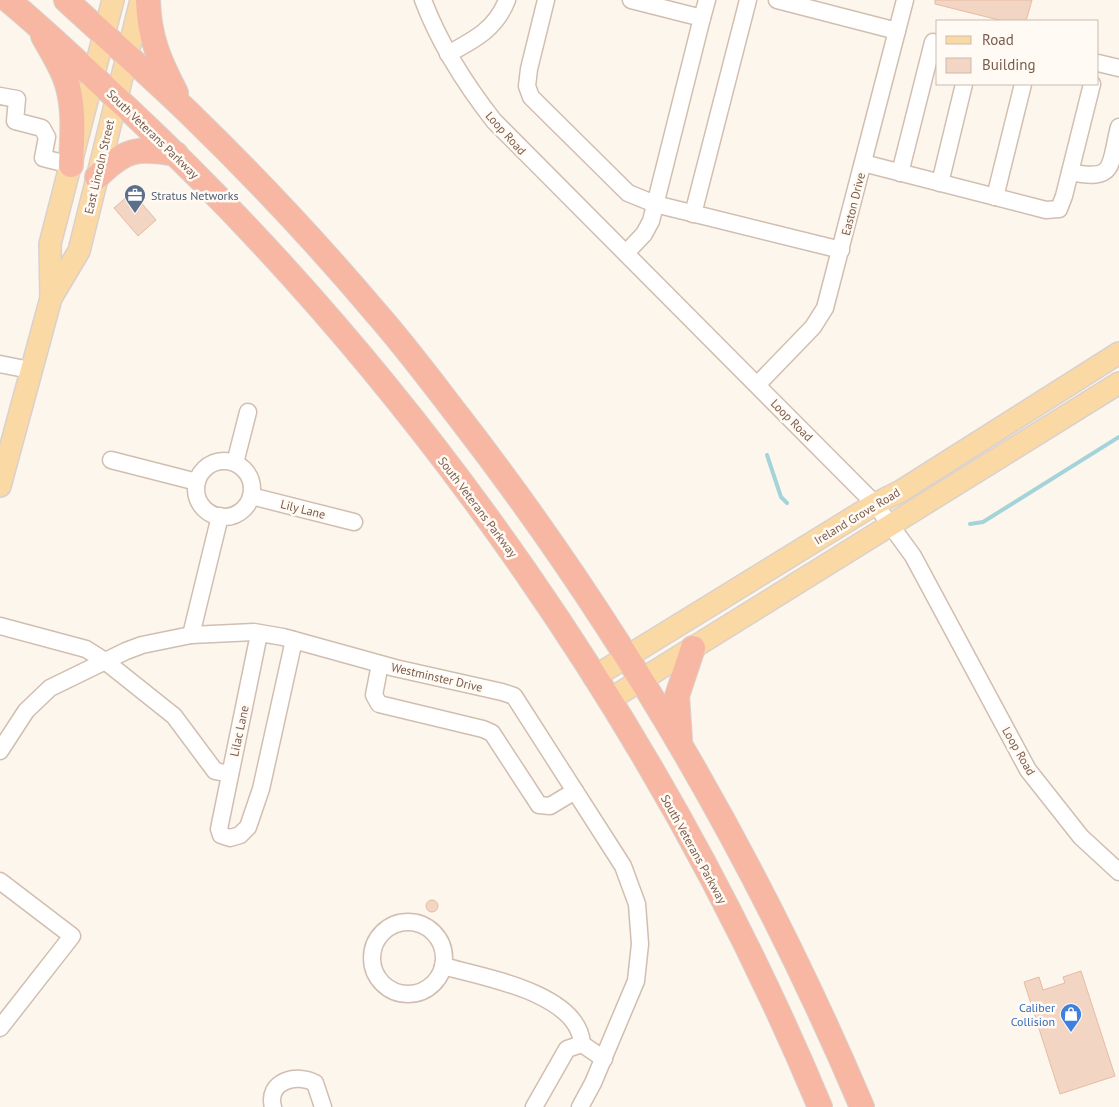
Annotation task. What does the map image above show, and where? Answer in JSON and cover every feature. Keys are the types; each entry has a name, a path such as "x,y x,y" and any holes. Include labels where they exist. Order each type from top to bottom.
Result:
{"highway":[{"name":"South Veterans Parkway","path":"8,0 38,25 176,154 304,288 411,417 532,580 609,700 720,895 796,1049 820,1107"},
{"path":"66,0 186,109 313,242 404,346 508,481 627,656 730,829 776,918 862,1107"},
{"path":"148,0 148,24 160,63 186,109"},
{"path":"38,25 67,82 73,115 71,165"},
{"path":"97,177 113,162 132,151 148,150 176,154"},
{"path":"680,743 677,696 693,648"}],"main road":[{"name":"East Lincoln Street","path":"51,298 50,244 113,0"},
{"name":"East Lincoln Street","path":"0,486 51,298 79,252 141,0"},
{"name":"Ireland Grove Road","path":"594,677 875,504 901,491 1119,353"},
{"name":"Ireland Grove Road","path":"609,700 641,678 693,648 1119,383"}],"street":[{"name":"Loop Road","path":"423,0 448,54 470,90 511,140 875,504 891,524 914,556 1028,770 1081,837 1119,872"},
{"path":"448,54 489,29 498,19 507,0"},
{"path":"546,0 529,69 527,86 531,97 628,193 655,204 841,250"},
{"path":"631,0 702,18"},
{"path":"626,253 648,228 707,0"},
{"path":"693,214 748,0"},
{"path":"778,0 897,31"},
{"name":"Easton Drive","path":"756,385 813,327 825,308 905,0"},
{"path":"900,173 933,42 936,43"},
{"path":"1099,63 1119,68"},
{"path":"940,183 964,85"},
{"path":"995,197 1023,85"},
{"path":"863,163 1046,210 1059,209 1092,85"},
{"path":"0,96 18,99 15,121 42,128 48,137 43,158 71,165"},
{"path":"1070,172 1091,177 1101,175 1108,170 1119,127"},
{"path":"0,364 30,370"},
{"path":"235,463 248,412"},
{"path":"111,460 197,482"},
{"path":"216,462 235,463 247,473 250,480 251,496 243,509 228,516 211,514 199,500 197,482 208,466 216,462"},
{"name":"Lily Lane","path":"251,496 354,522"},
{"path":"191,635 220,516"},
{"path":"0,626 86,649 105,661 174,716 215,771 230,774"},
{"name":"Westminster Drive","path":"0,751 26,711 50,688 142,645 191,635 259,634 294,640 380,664 514,696 623,866 637,904 640,944 636,981 604,1059 580,1107"},
{"name":"Lilac Lane","path":"259,634 219,829 221,834 230,838 240,835 248,827 261,789 294,640"},
{"path":"380,664 374,695 379,704 483,729 492,733 539,805 550,806 575,790"},
{"path":"0,1028 72,936 2,888"},
{"path":"418,923 436,935 444,955 443,966 433,984 424,990 414,993 399,992 385,985 379,978 374,968 374,948 382,934 396,924 418,923"},
{"path":"443,966 514,986 543,997 575,1023 581,1033 582,1044"},
{"path":"582,1044 604,1059"},
{"path":"534,1107 567,1049 582,1044"},
{"path":"273,1107 271,1099 274,1091 284,1081 302,1078 315,1083 322,1107"}],"building":[{"path":"935,0 1032,0 1026,20 999,20 935,4"},
{"name":"Stratus Networks","path":"132,192 156,220 138,236 114,208"},
{"path":"430,900 434,900 438,906 434,912 430,912 426,908 426,904"},
{"name":"Caliber Collision","path":"1081,971 1115,1076 1060,1094 1024,982 1039,977 1043,990 1065,983 1063,977"}],"waterway":[{"path":"970,524 983,522 1119,437"},
{"path":"767,455 781,497 787,503"}],"place":[{"name":"Stratus Networks","path":"135,214"},
{"name":"Caliber Collision","path":"1071,1033"}]}
